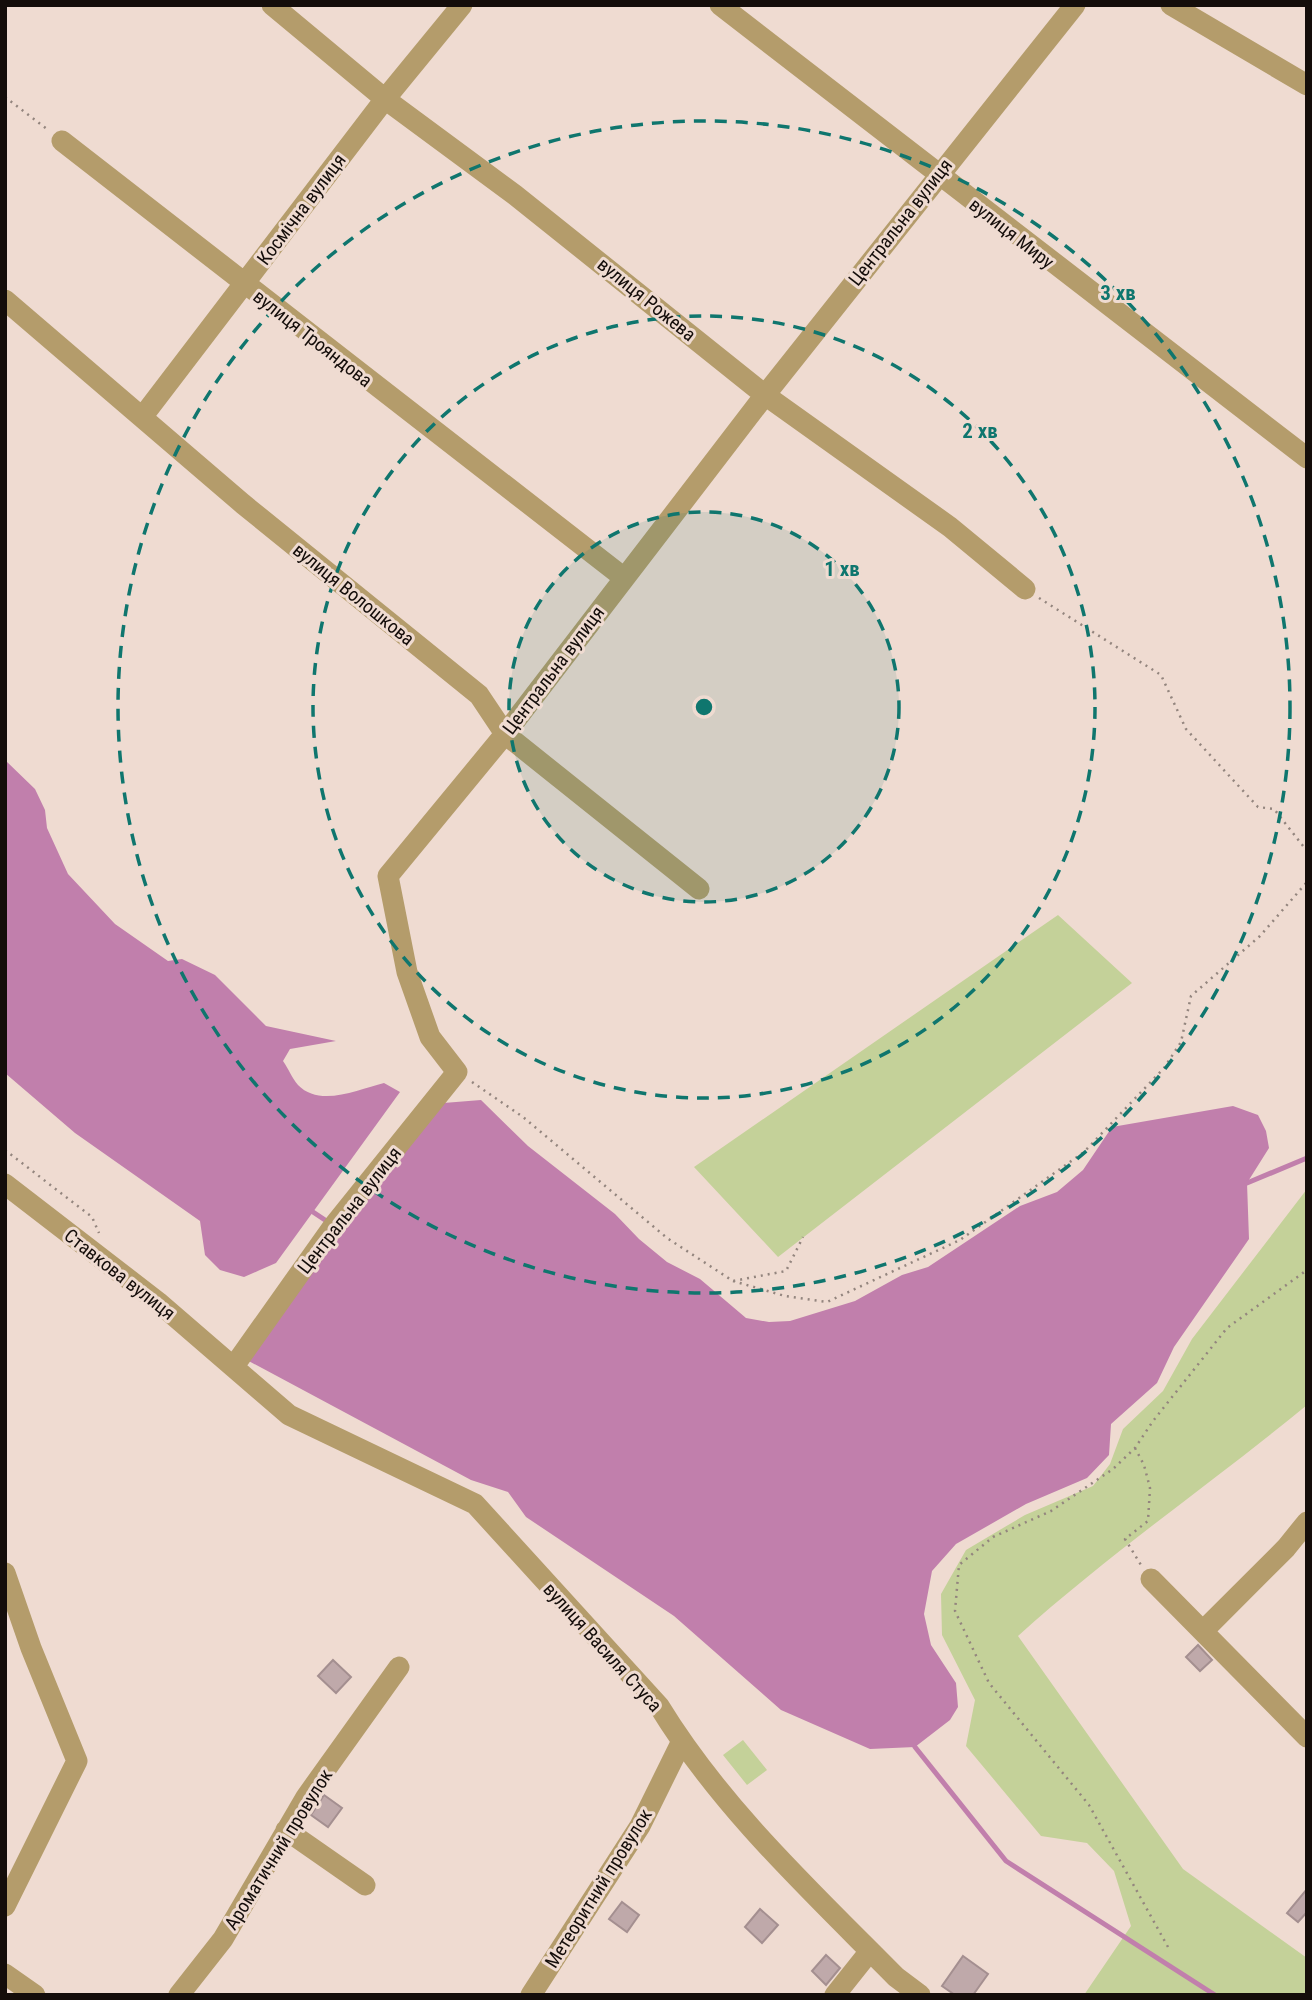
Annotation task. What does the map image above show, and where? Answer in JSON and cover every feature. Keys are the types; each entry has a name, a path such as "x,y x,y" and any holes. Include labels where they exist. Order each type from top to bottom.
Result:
{"street":[{"name":"вулиця Рожева","path":"272,5 385,99 526,203 765,395 950,527 1025,589"},
{"name":"Космічна вулиця","path":"143,415 385,99 462,5"},
{"name":"вулиця Миру","path":"720,5 1307,458"},
{"name":"Центральна вулиця","path":"234,1366 334,1225 457,1072 430,1037 407,972 388,876 505,734 623,577 937,175 1075,5"},
{"path":"1171,5 1307,85"},
{"name":"вулиця Трояндова","path":"62,141 623,577"},
{"name":"вулиця Волошкова","path":"5,300 143,415 243,504 479,695 505,734 699,888"},
{"name":"Ставкова вулиця","path":"5,1184 234,1366"},
{"name":"вулиця Василя Стуса","path":"234,1366 289,1415 475,1504 659,1706 681,1743 769,1850 870,1951 920,1995"},
{"path":"1203,1631 1306,1525"},
{"path":"5,1573 31,1648 77,1761 5,1906"},
{"path":"1151,1580 1307,1737"},
{"name":"Ароматичний провулок","path":"179,1995 223,1939 306,1797 400,1667"},
{"name":"Метеоритний провулок","path":"531,1995 640,1826 681,1743"},
{"path":"286,1830 365,1885"},
{"path":"835,1995 870,1951"},
{"path":"5,1974 35,1995"}],"path":[{"path":"5,97 62,141"},
{"path":"1025,589 1161,675 1186,729 1258,807 1274,809 1307,851"},
{"path":"457,1072 523,1117 667,1238 733,1281 785,1296 827,1302 960,1240 1084,1152 1164,1068 1181,1041 1191,996 1260,936 1307,882"},
{"path":"5,1150 92,1217 102,1238"},
{"path":"733,1281 786,1270 803,1237"},
{"path":"1168,1947 1089,1805 989,1684 954,1611 959,1565 993,1537 1051,1511 1113,1469 1135,1448 1153,1421 1227,1328 1307,1270"},
{"path":"1135,1448 1144,1465 1150,1488 1148,1521 1125,1539 1151,1580"}],"green space":[{"path":"1058,915 1132,983 778,1257 694,1167"},
{"path":"1307,1189 1307,1405 1125,1547 1018,1636 1183,1869 1307,1958 1307,1995 1084,1995 1131,1926 1114,1871 1087,1843 1041,1836 966,1746 975,1700 942,1635 941,1594 966,1550 1025,1515 1093,1486 1110,1464 1123,1429 1163,1391 1192,1339"},
{"path":"743,1740 767,1770 747,1785 723,1755"}],"shaded area":[{"path":"5,760 35,789 45,810 47,828 68,874 115,924 168,961 182,959 215,975 266,1026 336,1041 290,1049 283,1061 298,1085 307,1092 328,1096 384,1083 400,1092 276,1263 244,1277 220,1270 205,1255 200,1221 75,1133 5,1073"},
{"path":"481,1100 528,1146 615,1214 667,1262 700,1279 746,1318 769,1322 790,1321 855,1301 902,1275 928,1267 1020,1206 1057,1192 1083,1170 1112,1127 1233,1106 1258,1115 1266,1131 1269,1148 1247,1183 1249,1239 1174,1347 1157,1383 1111,1424 1109,1455 1087,1478 1026,1504 956,1544 932,1571 924,1614 931,1645 956,1683 958,1707 950,1720 915,1747 870,1749 781,1710 674,1616 526,1517 508,1492 471,1480 245,1359 431,1104"}],"building":[{"path":"1198,1645 1212,1660 1200,1671 1186,1657"},
{"path":"333,1660 351,1677 336,1693 318,1676"},
{"path":"324,1795 342,1808 328,1827 311,1815"},
{"path":"1307,1889 1307,1912 1298,1922 1287,1913"},
{"path":"622,1902 639,1915 627,1932 609,1919"},
{"path":"760,1909 778,1925 762,1943 745,1927"},
{"path":"826,1955 840,1968 826,1985 812,1971"},
{"path":"963,1956 988,1974 973,1995 955,1995 942,1986"}],"waterway":[{"path":"1247,1183 1307,1158"},
{"path":"313,1212 328,1222"},
{"path":"915,1747 1006,1861 1215,1995"}]}
